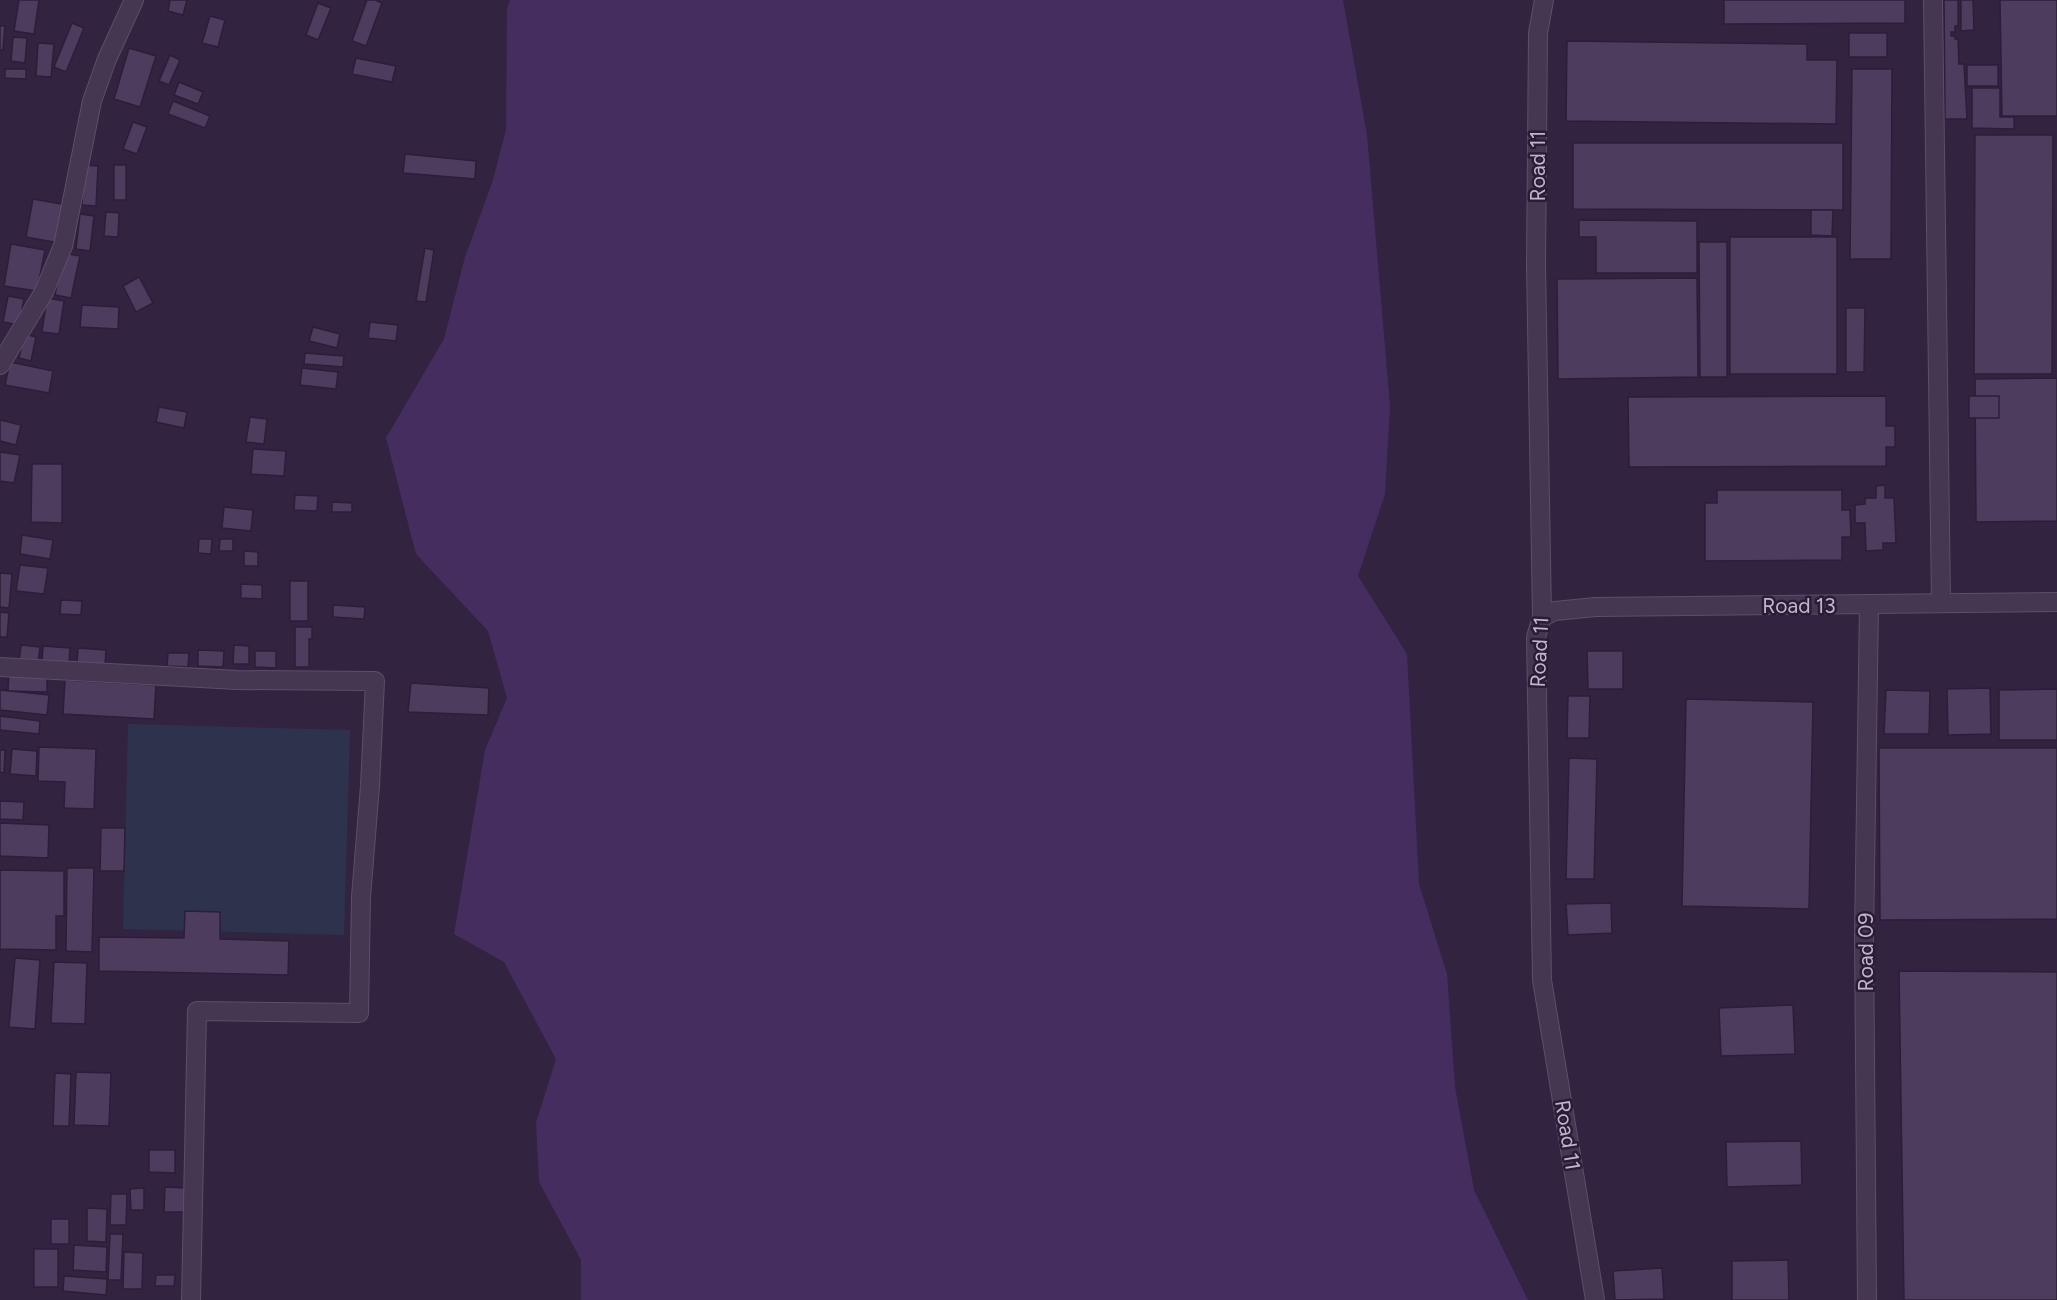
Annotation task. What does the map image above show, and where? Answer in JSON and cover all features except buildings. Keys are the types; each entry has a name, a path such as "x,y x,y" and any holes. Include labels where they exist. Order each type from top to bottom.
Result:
{"street":[{"path":"0,365 44,292 63,246 92,101 107,59 134,0"},
{"name":"Road 11","path":"1544,0 1538,33 1536,265 1542,617 1536,638 1542,980 1595,1300"},
{"path":"1933,0 1941,603"},
{"name":"Road 13","path":"1542,617 1555,611 1596,607 2057,602"},
{"name":"Road 09","path":"1867,1300 1864,937 1869,605"},
{"path":"0,667 237,680 375,681 370,786 361,897 359,1013 197,1011 191,1300"}],"shaded area":[{"path":"510,0 1343,0 1367,135 1390,406 1385,494 1358,576 1407,654 1419,884 1447,974 1455,1087 1474,1190 1528,1300 581,1300 581,1260 539,1182 536,1123 556,1059 504,962 454,934 485,750 507,698 488,631 416,554 386,438 444,339 465,257 492,183 506,130 507,9"},
{"path":"128,724 350,730 344,935 123,929"}]}
